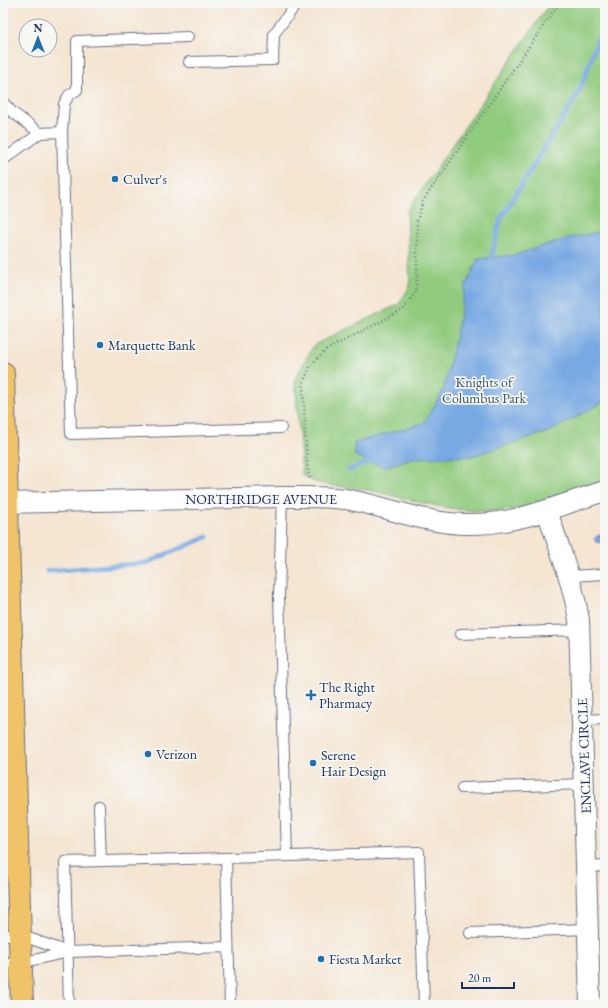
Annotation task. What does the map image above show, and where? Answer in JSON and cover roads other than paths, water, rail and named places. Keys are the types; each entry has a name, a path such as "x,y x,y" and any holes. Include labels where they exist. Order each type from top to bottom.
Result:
{"main road":[{"path":"3,373 11,935 12,963 22,1005"}],"street":[{"name":"NORTHRIDGE AVENUE","path":"5,503 324,497 346,499 423,519 448,523 469,524 517,520 605,491"},
{"name":"ENCLAVE CIRCLE","path":"547,511 576,601 580,630 584,784 596,866 588,929 590,1005"}],"lane":[{"path":"189,62 273,60 274,34 294,7 293,3"},
{"path":"188,37 77,40 77,90 68,95 64,104 62,132 71,434 281,428"},
{"path":"3,102 12,112 40,133"},
{"path":"3,160 40,133 62,132"},
{"path":"282,497 279,597 287,856"},
{"path":"569,576 605,574"},
{"path":"461,634 580,630"},
{"path":"583,720 605,719"},
{"path":"462,788 584,784"},
{"path":"100,806 101,861"},
{"path":"69,1005 65,862 419,852 424,1005"},
{"path":"226,858 230,1005"},
{"path":"470,933 588,929"},
{"path":"11,935 68,952"},
{"path":"12,963 68,952 228,947"}],"water":[{"path":"605,231 605,401 551,431 472,456 412,458 384,467 355,456 354,443 424,423 444,389 465,288 478,259 514,255 569,238"},
{"path":"605,534 605,541 597,543 594,539 597,536"}],"waterway":[{"path":"490,263 501,218 579,92 605,20"},
{"path":"349,470 376,459"},
{"path":"47,571 146,563 207,537"}],"place":[{"name":"Culver's","path":"115,179"},
{"name":"Marquette Bank","path":"100,345"},
{"name":"The Right Pharmacy","path":"311,695"},
{"name":"Verizon","path":"148,754"},
{"name":"Serene Hair Design","path":"313,763"},
{"name":"Fiesta Market","path":"321,959"}],"park label":[{"name":"Knights of Columbus Park","path":"484,390"}]}
